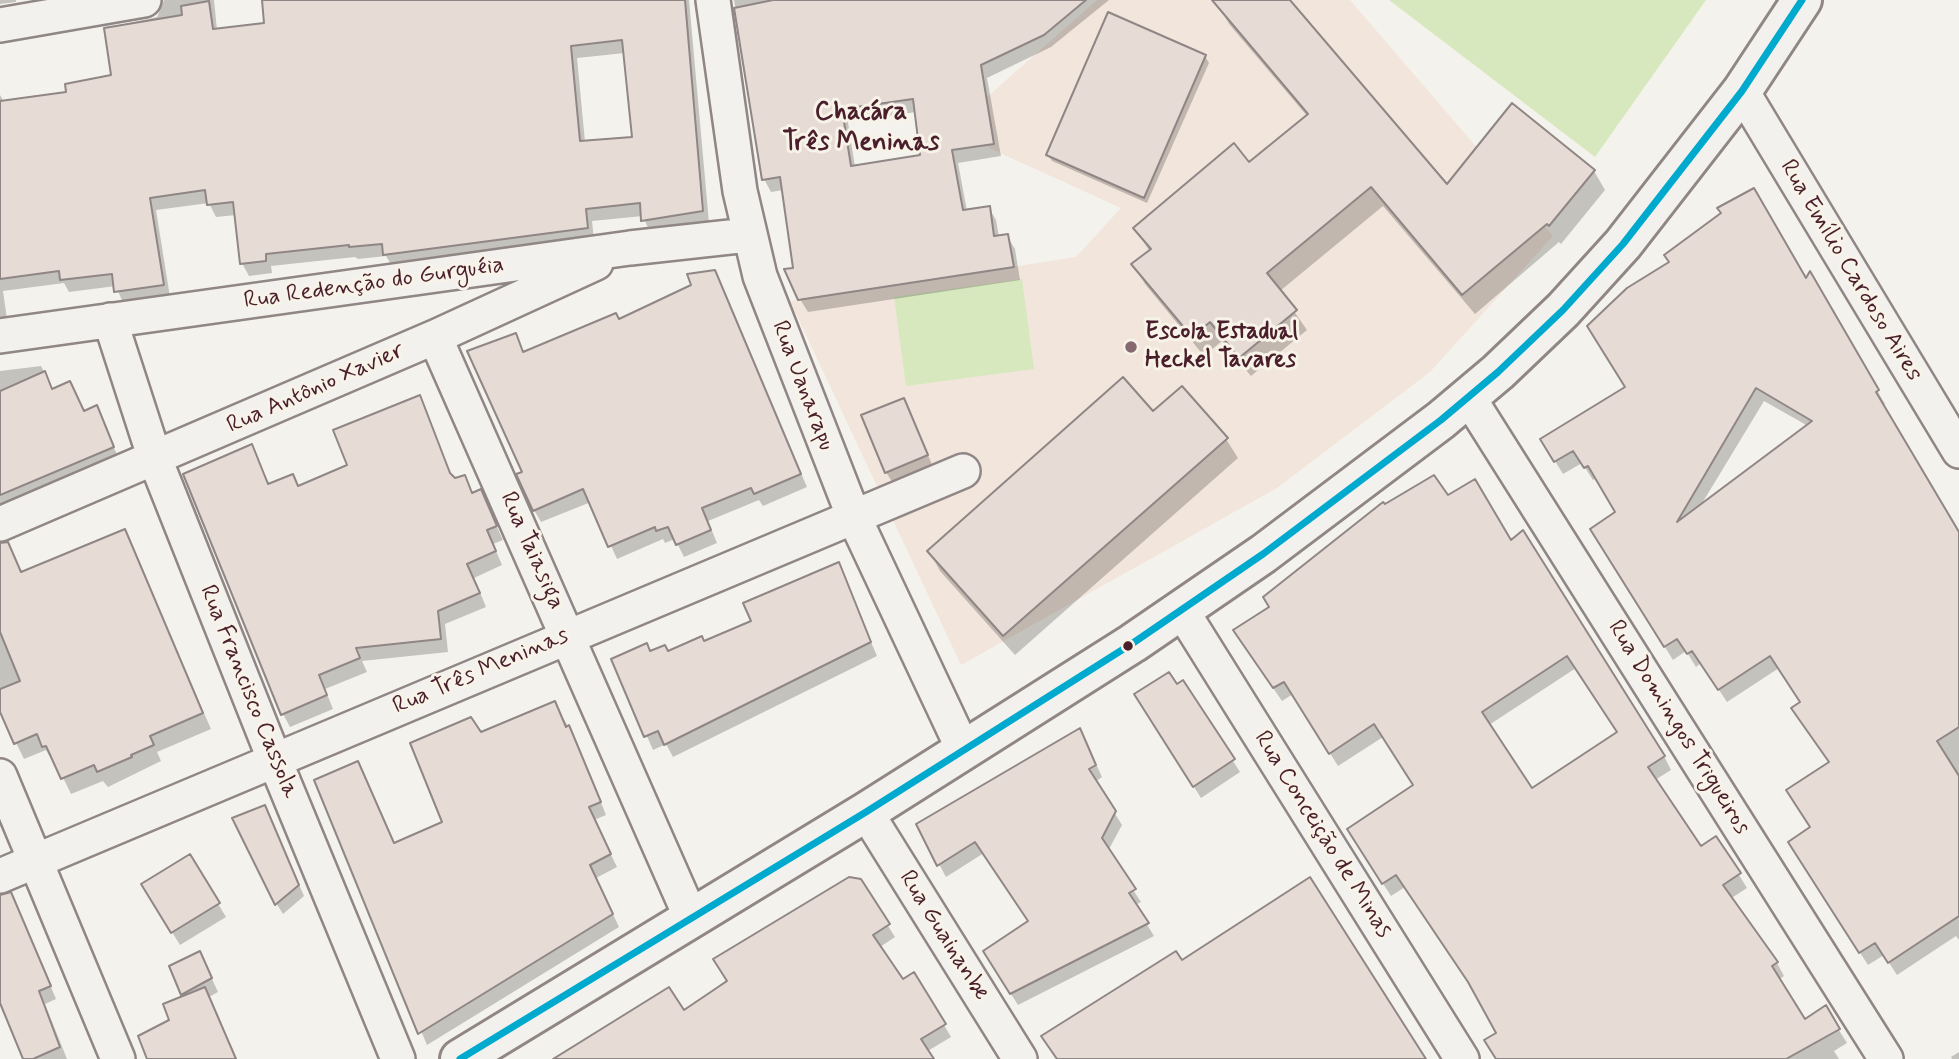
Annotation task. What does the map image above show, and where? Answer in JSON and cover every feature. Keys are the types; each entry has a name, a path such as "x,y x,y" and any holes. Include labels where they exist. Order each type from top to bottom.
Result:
{"main road":[{"path":"460,1059 692,920 1182,611 1263,554 1469,398 1563,310 1623,244 1742,91 1802,0"}],"street":[{"path":"0,25 144,0"},
{"name":"Rua Uanarapu","path":"713,0 748,234 760,276 853,515 963,749"},
{"name":"Rua Emílio Cardoso Aires","path":"1742,91 1959,451"},
{"name":"Rua Redenção do Gurguéia","path":"0,336 748,234"},
{"name":"Rua Antônio Xavier","path":"0,524 435,337 630,248"},
{"name":"Rua Francisco Cassola","path":"110,320 155,459 275,761 398,1059"},
{"name":"Rua Taiasiga","path":"435,337 692,920"},
{"name":"Rua Domingos Trigueiros","path":"1469,398 1886,1059"},
{"name":"Rua Três Meninas","path":"0,876 963,471"},
{"name":"Rua Conceição de Minas","path":"1182,611 1462,1059"},
{"path":"0,776 118,1059"},
{"name":"Rua Guainanbe","path":"866,812 1020,1059"}],"shaded area":[{"name":"Escola Estadual Heckel Tavares","path":"1097,0 1350,0 1553,236 1430,372 1277,488 961,665 790,301 1076,257 1121,208 989,148 987,97"}],"green space":[{"path":"1389,0 1706,0 1595,157"},
{"path":"1022,279 1034,369 906,386 894,297"}],"building":[{"path":"262,0 685,0 703,211 641,221 640,203 586,209 588,228 383,255 382,244 349,245 266,254 266,261 240,264 233,202 207,205 205,190 150,198 164,285 114,292 112,274 60,280 59,271 0,279 0,101 66,92 65,84 111,75 104,28 182,15 181,6 209,1 213,29 264,23","holes":["622,40 632,137 580,141 571,46"]},
{"path":"773,0 1086,0 1044,35 981,65 994,144 952,150 963,210 990,206 994,236 1008,234 1014,267 798,300 784,269 793,268 780,177 762,180 734,8","holes":["913,99 920,155 851,166 842,109"]},
{"path":"1212,0 1290,0 1447,184 1512,103 1595,170 1549,226 1547,224 1462,295 1371,187 1267,273 1297,310 1239,358 1210,322 1192,337 1131,264 1151,249 1133,228 1234,143 1249,162 1308,114"},
{"path":"1108,12 1206,55 1144,198 1046,155"},
{"path":"1754,188 1806,278 1810,271 1879,390 1876,392 1959,532 1959,727 1937,741 1959,776 1959,916 1888,963 1875,943 1859,953 1788,842 1810,827 1786,790 1829,762 1791,708 1800,702 1770,656 1718,690 1692,651 1687,654 1677,639 1664,647 1590,529 1615,512 1588,466 1584,468 1573,451 1554,462 1540,439 1625,387 1587,326 1627,288 1669,262 1664,255 1721,213 1717,208","holes":["1756,388 1812,421 1677,522"]},
{"path":"715,270 801,474 754,494 751,488 702,508 711,530 676,545 668,527 656,531 655,527 608,547 583,489 533,511 516,474 522,472 467,351 516,333 523,352 616,313 619,319 691,285 687,274"},
{"path":"45,371 52,389 70,381 84,411 97,405 114,447 0,495 0,391"},
{"path":"1123,377 1153,411 1182,386 1228,438 1003,636 927,551"},
{"path":"420,395 450,473 455,478 465,475 472,493 481,489 497,526 487,530 496,551 467,564 480,593 438,611 441,639 356,648 360,658 319,675 327,695 281,715 183,474 252,444 268,484 293,474 298,486 347,465 333,430"},
{"path":"904,398 928,455 885,473 861,415"},
{"path":"1434,475 1448,495 1475,479 1511,540 1523,530 1665,756 1648,767 1701,846 1716,836 1741,873 1723,885 1778,962 1772,966 1805,1019 1826,1005 1840,1029 1786,1059 1496,1059 1484,1040 1496,1033 1468,982 1396,875 1382,884 1347,829 1413,785 1374,724 1329,754 1284,682 1273,688 1233,630 1269,607 1263,597 1383,502 1385,504","holes":["1567,656 1617,732 1532,788 1482,712"]},
{"path":"125,529 203,713 150,736 154,745 131,755 132,757 97,772 94,765 61,779 46,746 42,747 37,734 14,744 0,712 0,689 20,681 0,632 0,543 8,542 21,572"},
{"path":"839,562 871,642 664,745 658,731 644,737 611,659 647,643 650,651 665,645 668,651 702,636 704,641 751,621 743,603"},
{"path":"1169,672 1177,684 1183,680 1235,759 1193,787 1134,694"},
{"path":"555,701 566,727 569,725 601,802 589,807 611,854 590,865 613,914 418,1034 314,780 358,761 394,843 442,822 410,743 471,717 481,732"},
{"path":"1080,728 1096,765 1089,769 1116,811 1102,838 1136,889 1129,893 1149,923 1010,994 983,951 1028,921 975,842 937,866 916,824"},
{"path":"265,805 299,885 275,905 232,818"},
{"path":"190,854 220,903 171,933 141,884"},
{"path":"849,877 861,879 890,924 873,935 903,979 914,972 946,1024 921,1039 934,1059 553,1059 669,987 684,1010 727,981 713,959"},
{"path":"1310,877 1426,1059 1057,1059 1041,1036 1176,951 1182,960"},
{"path":"11,892 51,986 39,991 60,1047 33,1059 23,1059 0,1003 0,895"},
{"path":"200,951 212,978 181,995 169,966"},
{"path":"205,987 236,1059 147,1059 138,1036 169,1020 163,1004"}],"transit line":[{"path":"460,1059 866,812 1133,643 1263,554 1441,420 1498,372 1563,310 1623,244 1742,91 1802,0"}],"place":[{"name":"Escola Estadual Heckel Tavares","path":"1131,347"}],"district":[{"name":"Chacára Três Meninas","path":"861,129"}]}
